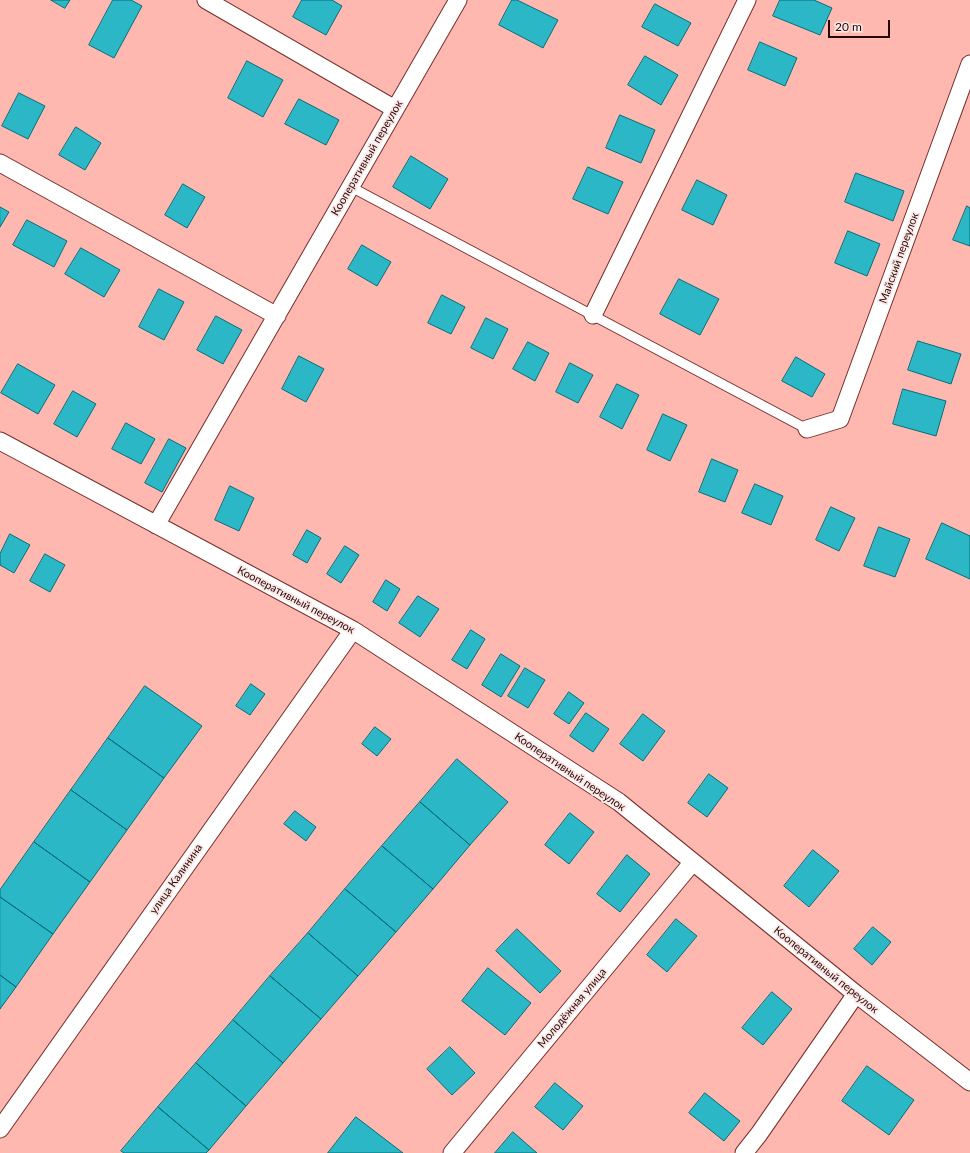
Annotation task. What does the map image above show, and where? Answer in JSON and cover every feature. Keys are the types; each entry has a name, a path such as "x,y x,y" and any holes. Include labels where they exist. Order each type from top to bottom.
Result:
{"street":[{"path":"206,0 395,109"},
{"name":"Кооперативный переулок","path":"156,525 458,0"},
{"path":"593,315 746,0"},
{"name":"Майский переулок","path":"807,429 840,419 970,64"},
{"path":"0,162 276,316"},
{"name":"Кооперативный переулок","path":"0,441 353,630 619,802 856,994 970,1082"},
{"name":"улица Калинина","path":"0,1129 353,630"},
{"name":"Молодёжная улица","path":"452,1153 692,862"},
{"path":"744,1153 759,1134 856,994"}],"lane":[{"path":"350,187 807,429"}],"building":[{"path":"51,0 70,0 65,8"},
{"path":"113,0 131,0 142,6 114,58 89,45"},
{"path":"302,0 332,0 342,6 326,35 293,17"},
{"path":"512,0 517,0 558,20 543,48 499,25"},
{"path":"780,0 814,0 832,8 820,35 773,16"},
{"path":"655,4 691,23 678,46 642,27"},
{"path":"760,42 797,58 785,86 748,70"},
{"path":"645,56 678,75 661,105 628,85"},
{"path":"247,61 283,80 263,117 228,98"},
{"path":"19,93 45,106 28,139 2,126"},
{"path":"299,99 339,120 326,145 285,124"},
{"path":"620,115 655,130 641,163 606,148"},
{"path":"76,127 101,143 85,170 59,155"},
{"path":"411,156 448,179 430,209 393,187"},
{"path":"588,167 623,182 608,214 573,199"},
{"path":"856,173 904,191 893,221 845,202"},
{"path":"697,180 727,195 713,225 682,210"},
{"path":"183,184 205,197 187,228 165,215"},
{"path":"967,206 970,208 970,246 953,240"},
{"path":"0,207 9,212 0,227"},
{"path":"27,220 67,241 54,267 13,245"},
{"path":"848,231 880,244 867,276 835,263"},
{"path":"362,245 391,262 377,286 348,269"},
{"path":"81,248 120,270 104,297 65,274"},
{"path":"679,279 719,299 700,335 660,314"},
{"path":"159,289 184,302 164,340 139,327"},
{"path":"442,295 465,307 451,334 428,323"},
{"path":"216,316 242,330 223,364 197,350"},
{"path":"486,318 508,329 493,359 471,348"},
{"path":"918,341 961,354 951,384 908,370"},
{"path":"528,342 549,353 535,381 513,369"},
{"path":"299,356 324,369 306,402 282,389"},
{"path":"796,357 825,374 812,397 782,381"},
{"path":"570,363 593,375 578,403 556,392"},
{"path":"18,364 55,385 38,414 1,393"},
{"path":"617,384 639,395 622,429 600,417"},
{"path":"903,389 946,401 936,436 893,424"},
{"path":"73,391 96,404 77,437 54,424"},
{"path":"663,414 687,425 670,461 647,450"},
{"path":"126,423 155,439 141,464 112,449"},
{"path":"169,439 186,448 162,492 145,483"},
{"path":"712,459 738,470 725,502 699,492"},
{"path":"755,484 783,496 771,525 742,513"},
{"path":"230,486 254,498 239,531 215,520"},
{"path":"831,507 855,518 839,551 816,540"},
{"path":"942,523 970,536 970,579 926,559"},
{"path":"879,527 910,539 895,577 864,566"},
{"path":"307,530 321,538 307,563 293,555"},
{"path":"10,534 30,545 14,573 0,565 0,554"},
{"path":"345,546 359,555 341,583 327,574"},
{"path":"45,554 65,565 50,592 30,581"},
{"path":"386,580 400,589 387,611 373,602"},
{"path":"418,596 439,609 420,637 399,623"},
{"path":"471,630 485,639 467,669 452,660"},
{"path":"501,654 520,666 501,697 482,685"},
{"path":"525,668 545,680 528,708 508,696"},
{"path":"251,684 265,694 250,715 236,706"},
{"path":"145,686 202,726 164,778 108,738"},
{"path":"569,692 584,703 569,724 554,714"},
{"path":"586,713 609,729 593,752 570,736"},
{"path":"643,714 665,731 643,761 620,744"},
{"path":"375,727 391,739 377,756 362,744"},
{"path":"108,738 164,778 127,830 71,790"},
{"path":"457,759 508,802 470,845 420,802"},
{"path":"709,774 728,788 707,817 688,803"},
{"path":"71,790 127,830 90,882 34,842"},
{"path":"420,802 470,845 433,889 382,846"},
{"path":"295,811 316,827 306,841 284,824"},
{"path":"570,813 594,832 569,864 545,845"},
{"path":"34,842 90,882 53,934 0,897 0,890"},
{"path":"382,846 433,889 396,932 345,889"},
{"path":"813,850 839,871 809,907 784,886"},
{"path":"627,855 650,874 620,912 597,894"},
{"path":"345,889 396,932 358,976 308,933"},
{"path":"0,897 53,934 16,987 0,975"},
{"path":"676,919 697,936 667,972 647,955"},
{"path":"873,927 891,942 872,965 854,949"},
{"path":"517,929 561,971 540,993 496,951"},
{"path":"308,933 358,976 321,1019 270,976"},
{"path":"488,968 531,1003 505,1035 462,1001"},
{"path":"0,975 16,987 0,1009"},
{"path":"270,976 321,1019 283,1063 233,1020"},
{"path":"772,992 792,1009 763,1045 742,1028"},
{"path":"233,1020 283,1063 246,1106 196,1063"},
{"path":"450,1047 475,1073 452,1095 427,1069"},
{"path":"196,1063 246,1106 209,1150 158,1107"},
{"path":"867,1066 914,1100 889,1135 842,1101"},
{"path":"555,1083 583,1106 563,1130 535,1107"},
{"path":"705,1093 740,1121 724,1141 689,1113"},
{"path":"158,1107 209,1150 206,1153 124,1153 121,1151"},
{"path":"356,1117 403,1153 328,1153"},
{"path":"513,1132 537,1153 495,1153"}]}
